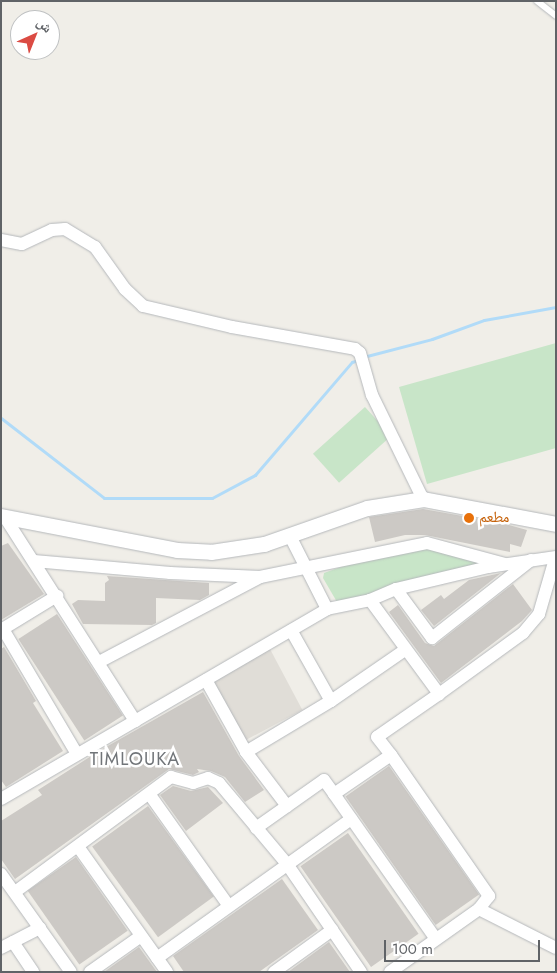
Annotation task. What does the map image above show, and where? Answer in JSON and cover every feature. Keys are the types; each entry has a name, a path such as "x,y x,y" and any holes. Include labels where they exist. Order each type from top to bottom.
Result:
{"street":[{"path":"1,240 22,244 52,230 65,229 95,247 125,290 143,306 232,327 355,349 360,353 372,395 423,499"},
{"path":"4,517 195,552 244,548 290,536 374,506 423,499 556,524"},
{"path":"4,517 135,721"},
{"path":"290,536 327,609"},
{"path":"34,561 170,573 260,577 427,543 505,564"},
{"path":"396,588 432,638 534,558"},
{"path":"3,796 327,609 370,600 396,588 534,558 555,558 539,614 523,632 377,737 489,896 479,908 390,972"},
{"path":"98,662 260,577"},
{"path":"56,596 2,629 78,754"},
{"path":"370,600 439,694"},
{"path":"290,630 331,702"},
{"path":"246,752 331,702 405,650"},
{"path":"206,680 246,752 287,806"},
{"path":"334,794 391,755"},
{"path":"15,892 79,848 171,778 193,783 208,778 219,783 287,864 361,972"},
{"path":"256,828 324,780 436,939"},
{"path":"150,795 229,906"},
{"path":"157,958 351,818"},
{"path":"79,848 167,972"},
{"path":"1,874 72,972"},
{"path":"479,908 556,948"},
{"path":"1,948 40,928"},
{"path":"274,972 332,930"},
{"path":"90,972 142,936"},
{"path":"13,942 33,972"}],"lane":[{"path":"537,1 556,16"}],"shaded area":[{"path":"270,649 302,710 245,740 213,680"}],"green space":[{"path":"556,343 556,448 427,484 399,387"},
{"path":"365,407 391,436 339,483 313,454"},
{"path":"425,545 481,563 342,603 337,602 323,578 324,573 357,561"}],"building":[{"path":"423,509 502,523 527,530 521,547 510,544 510,552 425,535 405,535 375,542 369,517"},
{"path":"8,543 44,594 1,620 1,546"},
{"path":"501,573 434,626 421,610 441,595 444,599 469,580"},
{"path":"107,576 209,583 209,595 200,600 156,598 156,623 152,625 83,624 72,604 78,600 105,601 105,583 109,580"},
{"path":"513,584 532,610 522,621 441,683 389,612 398,605 425,643 434,646"},
{"path":"57,614 123,715 84,741 18,639"},
{"path":"4,647 36,701 33,703 63,751 6,787 1,780 1,649"},
{"path":"203,692 239,756 264,790 245,802 225,777 211,771 197,769 199,772 193,775 169,769 15,879 1,859 1,821 42,795 38,790 99,751"},
{"path":"389,766 479,895 436,925 346,796"},
{"path":"173,786 191,791 208,787 223,803 186,831 160,795"},
{"path":"148,806 214,897 158,937 92,847"},
{"path":"348,833 419,934 371,967 300,866"},
{"path":"76,857 128,931 79,965 28,891"},
{"path":"282,879 318,930 259,972 184,972 173,956"},
{"path":"329,942 350,972 288,972"},
{"path":"139,947 157,972 104,972"}],"waterway":[{"path":"363,357 432,339 484,320 556,307"},
{"path":"1,418 104,498 212,498 255,475 352,362 358,360"}],"place":[{"name":"مطعم","path":"469,518"}],"district":[{"name":"TIMLOUKA","path":"135,759"}]}
